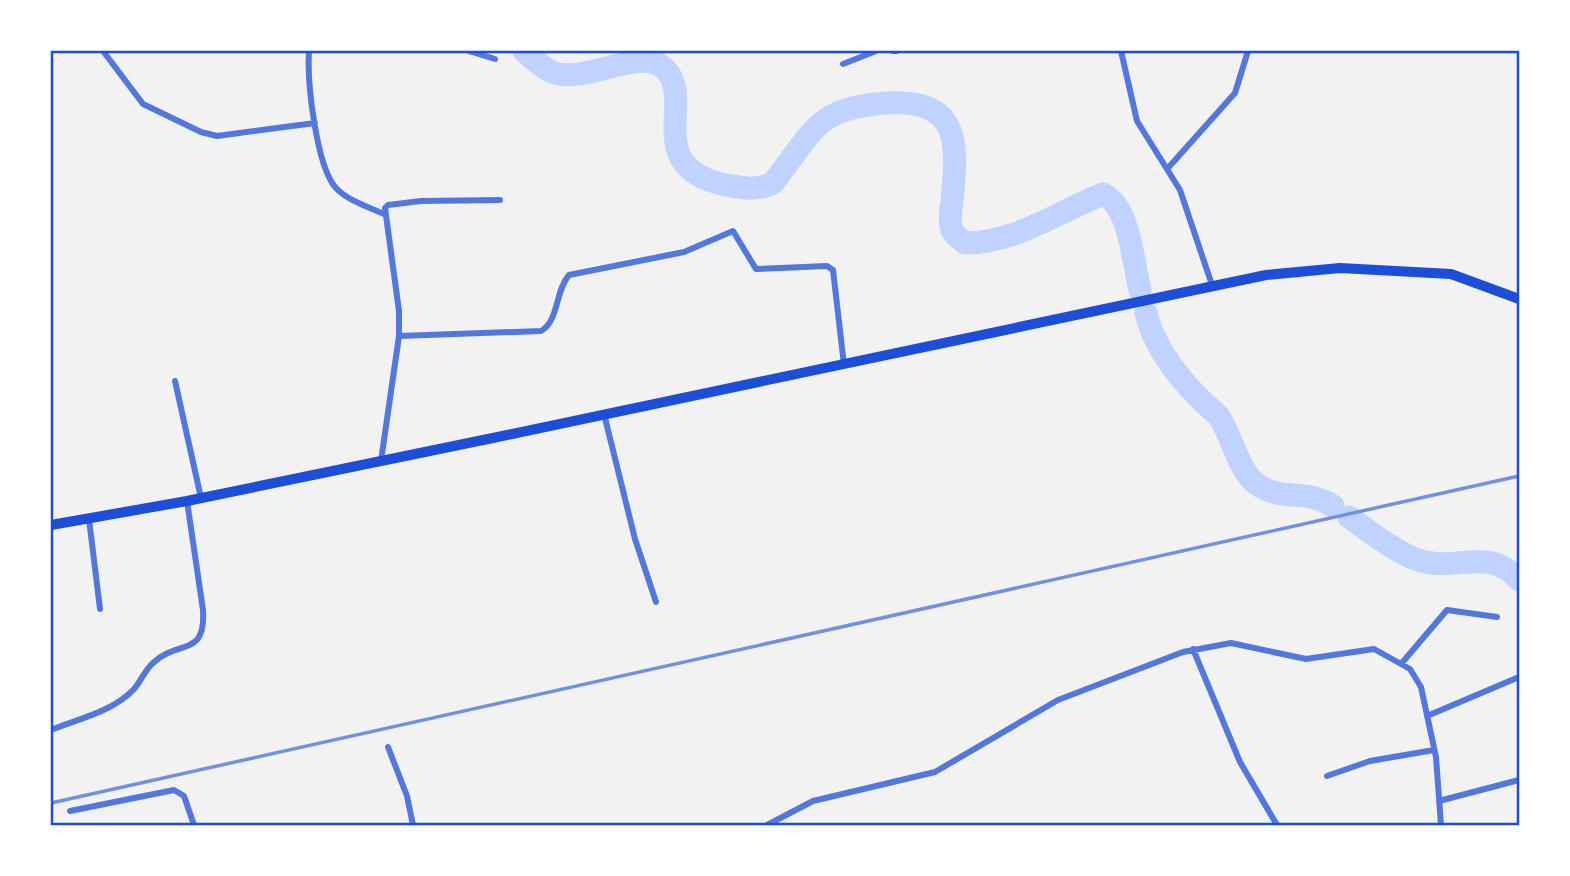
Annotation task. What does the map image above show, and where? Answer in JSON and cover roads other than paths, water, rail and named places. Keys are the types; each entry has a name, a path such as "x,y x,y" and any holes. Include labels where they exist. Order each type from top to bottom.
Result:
{"highway":[{"path":"51,525 187,501 1303,270 1390,269 1451,274 1519,299"}],"street":[{"path":"103,51 144,104 201,132 217,136 315,123"},
{"path":"309,51 315,123 331,181 347,196 384,214"},
{"path":"469,51 495,59"},
{"path":"843,64 876,51"},
{"path":"1121,51 1137,121 1168,168 1191,218 1213,289"},
{"path":"1168,168 1235,93 1248,51"},
{"path":"381,461 400,336 400,311 384,214 388,205 500,200"},
{"path":"400,336 541,331 551,323 559,291 569,275 684,252 733,231 756,270 827,266 833,270 844,365"},
{"path":"175,381 201,498"},
{"path":"604,414 635,539 656,602"},
{"path":"51,730 113,705 135,688 153,663 164,654 191,646 200,638 204,626 203,610 187,501"},
{"path":"89,519 100,609"},
{"path":"1401,664 1448,609 1497,617"},
{"path":"767,825 813,801 935,772 1058,700 1193,649 1235,644 1306,659 1374,649 1401,664 1416,678 1427,716 1434,750 1441,825"},
{"path":"1193,649 1238,758 1277,825"},
{"path":"1427,716 1519,677"},
{"path":"388,747 407,796 413,825"},
{"path":"1327,776 1370,761 1434,750"},
{"path":"1439,801 1519,780"},
{"path":"70,811 174,790 184,796 194,825"}],"waterway":[{"path":"524,51 545,68 559,74 588,73 645,61 666,70 673,83 676,99 677,149 685,164 700,176 738,187 755,188 773,183 808,136 831,116 845,110 888,103 929,108 941,117 949,129 953,143 955,160 950,220 954,233 965,243 983,242 1019,232 1103,194 1112,200 1125,223 1140,290"},
{"path":"1146,313 1167,360 1191,390 1220,418 1242,465 1253,481 1270,491 1315,498 1333,506"},
{"path":"1349,517 1391,546 1418,560 1445,564 1496,564 1519,580"}],"railway":[{"path":"51,803 1519,476"}]}
